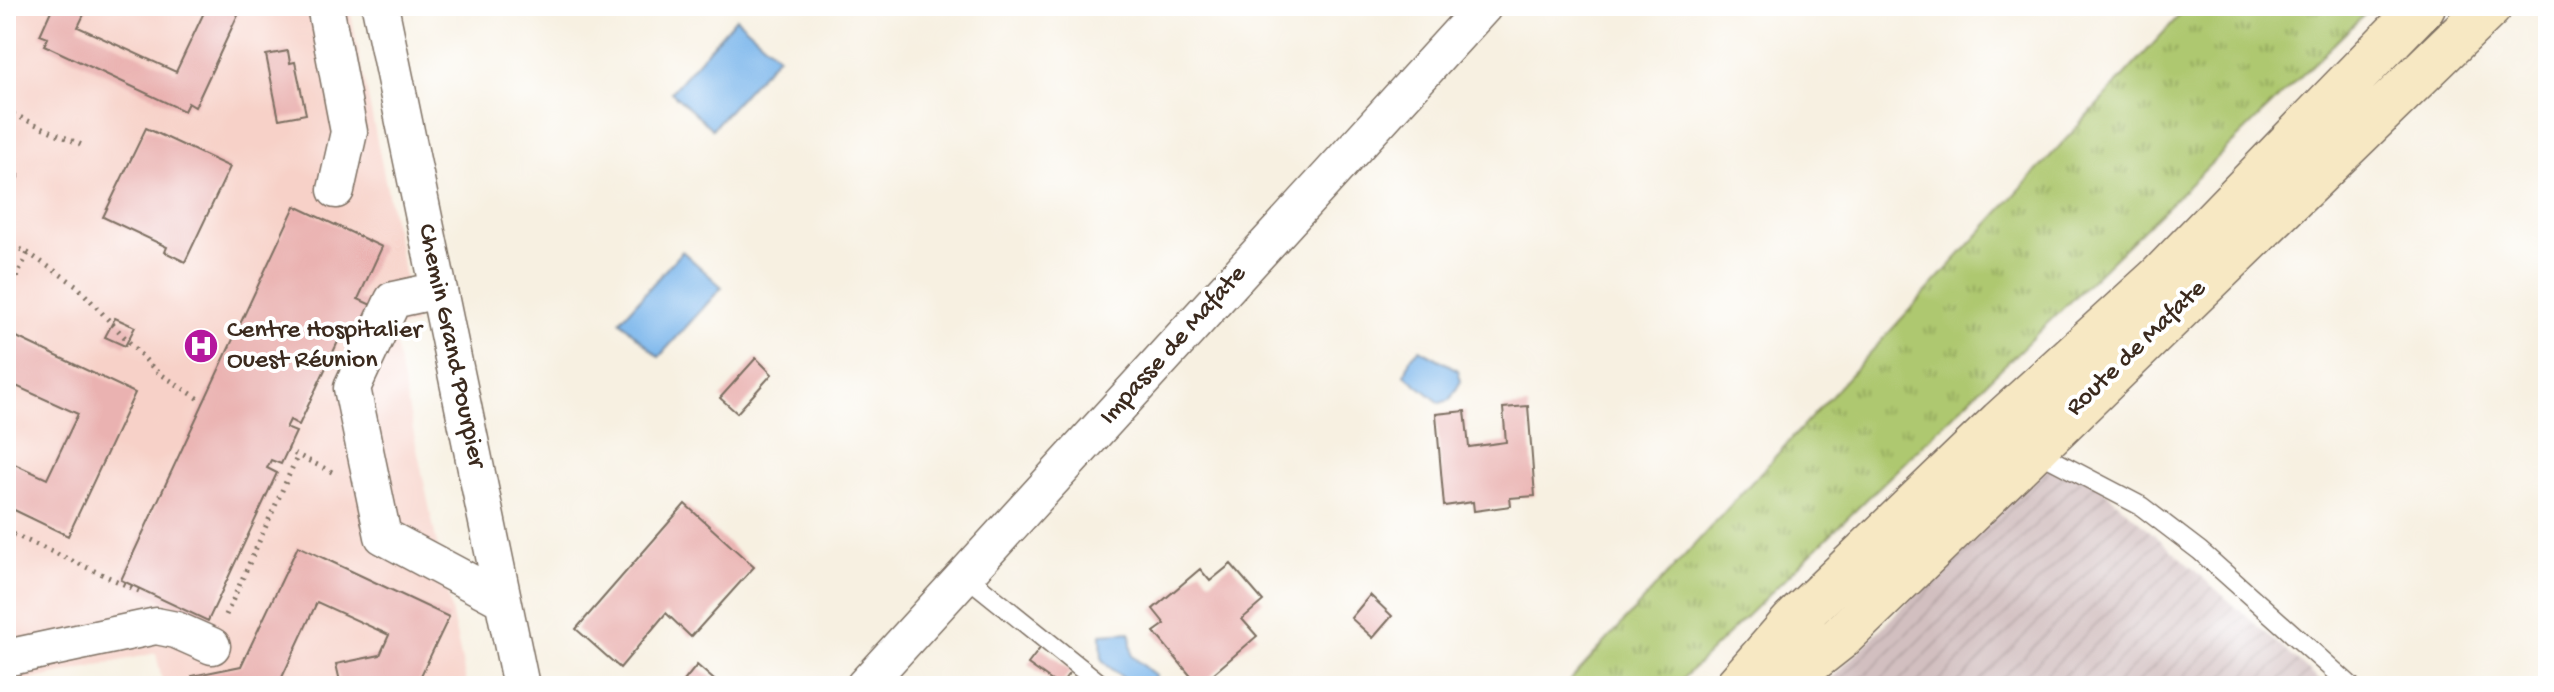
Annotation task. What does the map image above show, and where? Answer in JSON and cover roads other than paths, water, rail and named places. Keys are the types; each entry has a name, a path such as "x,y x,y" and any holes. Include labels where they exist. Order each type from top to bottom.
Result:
{"main road":[{"name":"Route de Mafate","path":"1779,686 1840,638 2160,277 2423,6"},
{"name":"Route de Mafate","path":"1737,686 1793,622 2017,436 2490,6"}],"street":[{"path":"325,6 349,132 336,190"},
{"name":"Chemin Grand Pourpier","path":"380,6 521,686"},
{"name":"Impasse de Mafate","path":"864,686 1484,6"},
{"path":"439,290 393,300 352,388 368,466 383,536 503,600"},
{"path":"6,658 156,626 176,630 212,646"}],"lane":[{"path":"2017,436 2141,506 2200,551 2351,686"},
{"path":"965,575 1103,686"}],"water":[{"path":"736,18 778,56 712,129 671,92"},
{"path":"682,251 722,287 659,357 620,321"},
{"path":"1420,349 1458,370 1461,381 1450,400 1440,403 1405,375 1410,359"},
{"path":"1130,632 1132,656 1156,676 1148,686 1133,686 1102,661 1101,634"}],"place":[{"name":"Centre Hospitalier Ouest Réunion","path":"201,346"}]}
